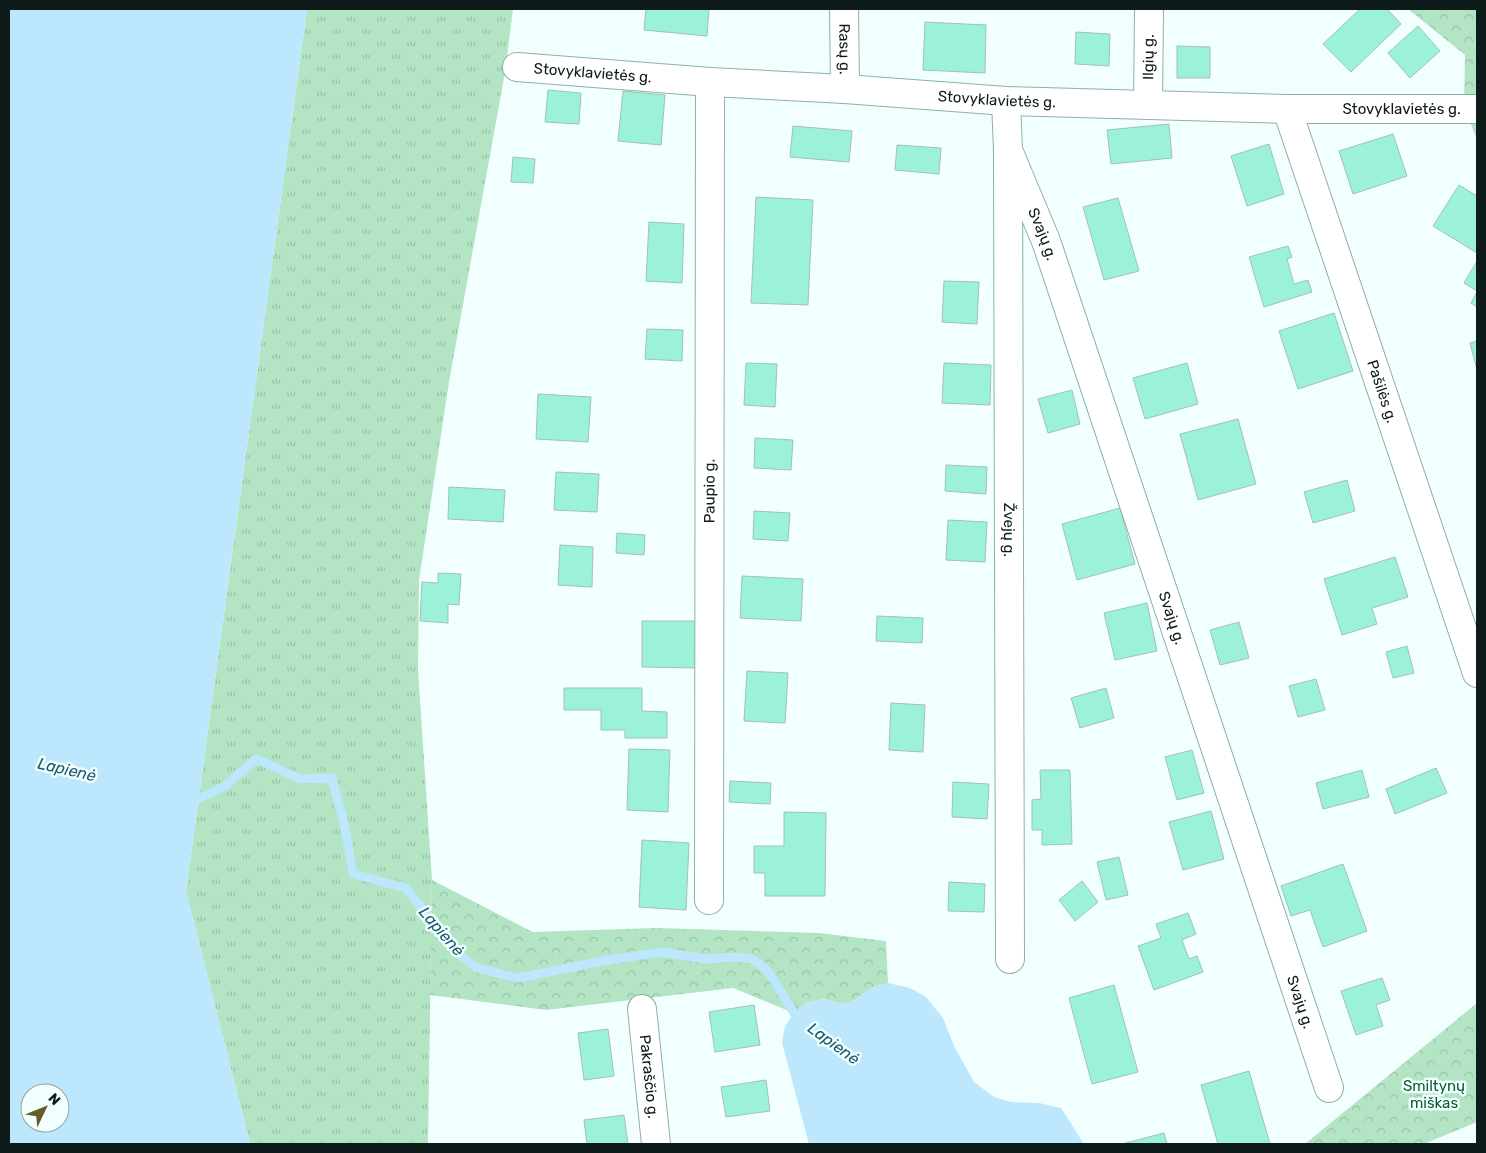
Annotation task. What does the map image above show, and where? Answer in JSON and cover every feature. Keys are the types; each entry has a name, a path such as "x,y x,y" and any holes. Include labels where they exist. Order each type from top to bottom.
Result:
{"street":[{"name":"Rasų g.","path":"844,9 845,89"},
{"name":"Ilgių g.","path":"1148,106 1150,9"},
{"name":"Stovyklavietės g.","path":"517,67 710,82 1006,100 1287,109 1477,109"},
{"name":"Paupio g.","path":"709,900 710,82"},
{"name":"Žvejų g.","path":"1006,100 1008,150 1010,959"},
{"name":"Pašilės g.","path":"1287,109 1477,673"},
{"name":"Svajų g.","path":"1008,150 1046,241 1329,1088"},
{"name":"Pakraščio g.","path":"642,1009 656,1144"}],"green space":[{"path":"307,9 513,9 505,72 449,382 419,580 418,670 432,880 428,1144 250,1144 186,891"},
{"path":"1408,9 1477,9 1477,140 1464,106 1465,55"},
{"path":"432,880 533,932 656,928 819,933 886,941 888,983 871,988 855,1000 842,1004 823,999 806,1003 794,1013 733,988 546,1010 430,995"},
{"name":"Smiltynų miškas","path":"1477,1003 1477,1122 1424,1144 1305,1144"}],"water":[{"path":"9,9 307,9 186,891 250,1144 9,1144"},
{"path":"888,983 910,988 926,997 943,1018 955,1048 974,1082 994,1097 1011,1102 1039,1103 1061,1108 1084,1144 809,1144 782,1043 785,1026 794,1013 806,1003 823,999 842,1004 855,1000 871,988"}],"building":[{"path":"646,9 709,9 707,36 644,30"},
{"path":"1360,9 1387,9 1401,24 1351,72 1323,44"},
{"path":"925,22 986,25 985,73 923,70"},
{"path":"1418,26 1440,51 1410,78 1388,53"},
{"path":"1076,32 1110,34 1109,66 1075,64"},
{"path":"1177,46 1210,47 1210,78 1177,78"},
{"path":"548,90 581,93 579,124 545,122"},
{"path":"623,91 665,95 661,145 618,141"},
{"path":"1169,124 1172,158 1111,164 1107,130"},
{"path":"793,126 852,131 849,162 790,157"},
{"path":"1393,134 1407,176 1353,194 1339,151"},
{"path":"1269,144 1284,194 1247,206 1231,156"},
{"path":"897,145 941,148 939,174 895,170"},
{"path":"513,157 535,159 533,183 511,182"},
{"path":"1459,185 1477,196 1477,253 1433,226"},
{"path":"756,197 813,200 808,305 751,303"},
{"path":"1118,198 1139,271 1104,280 1083,207"},
{"path":"649,222 684,224 682,283 646,281"},
{"path":"1288,246 1292,257 1287,259 1294,284 1308,280 1312,292 1264,307 1249,257"},
{"path":"1477,261 1477,291 1464,283"},
{"path":"944,281 979,282 977,324 942,322"},
{"path":"1477,292 1477,307 1471,303"},
{"path":"1334,313 1353,371 1298,389 1279,331"},
{"path":"647,329 683,330 682,361 645,359"},
{"path":"1477,341 1477,370 1470,343"},
{"path":"746,363 777,364 775,407 744,405"},
{"path":"944,363 991,365 990,405 942,403"},
{"path":"1187,363 1198,404 1145,419 1133,378"},
{"path":"1072,390 1080,424 1048,433 1038,399"},
{"path":"538,394 591,397 588,442 536,439"},
{"path":"1238,419 1256,484 1198,500 1180,434"},
{"path":"755,438 793,440 791,470 754,468"},
{"path":"946,465 987,467 986,494 945,491"},
{"path":"556,472 599,474 597,512 554,510"},
{"path":"1347,480 1355,511 1313,523 1304,492"},
{"path":"449,487 505,490 503,522 448,519"},
{"path":"1120,508 1135,564 1077,580 1062,524"},
{"path":"754,511 790,513 788,541 753,539"},
{"path":"948,520 987,522 985,562 946,560"},
{"path":"617,533 645,535 644,555 616,553"},
{"path":"560,545 593,547 592,587 558,585"},
{"path":"1395,557 1408,597 1372,608 1377,624 1342,635 1324,579"},
{"path":"438,573 461,574 459,605 448,604 448,623 420,621 422,582 438,583"},
{"path":"742,576 803,579 801,621 740,618"},
{"path":"1147,603 1157,651 1115,660 1104,613"},
{"path":"877,616 923,618 922,643 876,641"},
{"path":"642,621 699,621 699,668 642,667"},
{"path":"1239,622 1249,658 1220,665 1210,630"},
{"path":"1407,646 1414,673 1393,678 1386,652"},
{"path":"747,671 788,673 785,723 744,721"},
{"path":"1316,679 1325,710 1298,717 1289,686"},
{"path":"564,688 642,688 642,711 667,712 667,738 625,738 625,730 601,730 601,710 564,710"},
{"path":"1106,688 1114,718 1080,728 1071,698"},
{"path":"891,703 925,705 923,752 889,750"},
{"path":"629,749 670,750 668,812 627,810"},
{"path":"1192,750 1204,793 1177,800 1165,757"},
{"path":"1436,768 1447,793 1395,814 1386,789"},
{"path":"1040,770 1070,770 1072,844 1042,845 1042,830 1032,830 1032,800 1041,799"},
{"path":"1362,770 1369,797 1323,809 1316,783"},
{"path":"730,781 771,783 770,804 729,802"},
{"path":"953,782 989,784 987,819 952,817"},
{"path":"1211,811 1224,859 1183,870 1169,822"},
{"path":"784,812 826,813 825,896 765,896 765,873 754,873 754,846 784,846"},
{"path":"642,840 689,843 686,910 639,907"},
{"path":"1119,857 1128,895 1106,900 1097,862"},
{"path":"1343,864 1367,931 1323,947 1310,910 1291,916 1281,886"},
{"path":"1082,881 1098,902 1075,921 1059,900"},
{"path":"949,882 985,884 984,912 948,911"},
{"path":"1188,913 1196,934 1182,940 1189,959 1197,956 1203,972 1154,990 1138,946 1161,938 1156,924"},
{"path":"1382,978 1390,1000 1376,1005 1383,1026 1356,1035 1341,991"},
{"path":"1114,985 1138,1072 1092,1084 1069,998"},
{"path":"754,1005 760,1045 715,1052 709,1012"},
{"path":"608,1029 614,1076 584,1080 578,1033"},
{"path":"1249,1071 1270,1144 1218,1144 1201,1085"},
{"path":"766,1080 770,1111 726,1117 721,1087"},
{"path":"624,1115 628,1144 587,1144 584,1120"},
{"path":"1164,1133 1167,1144 1122,1144"}],"waterway":[{"name":"Lapienė","path":"187,796 198,799 225,786 256,759 301,779 332,778 344,823 353,874 406,888 456,952 477,968 518,978 602,961 661,952 706,959 736,957 752,959 765,968 794,1013 803,1021"}]}
